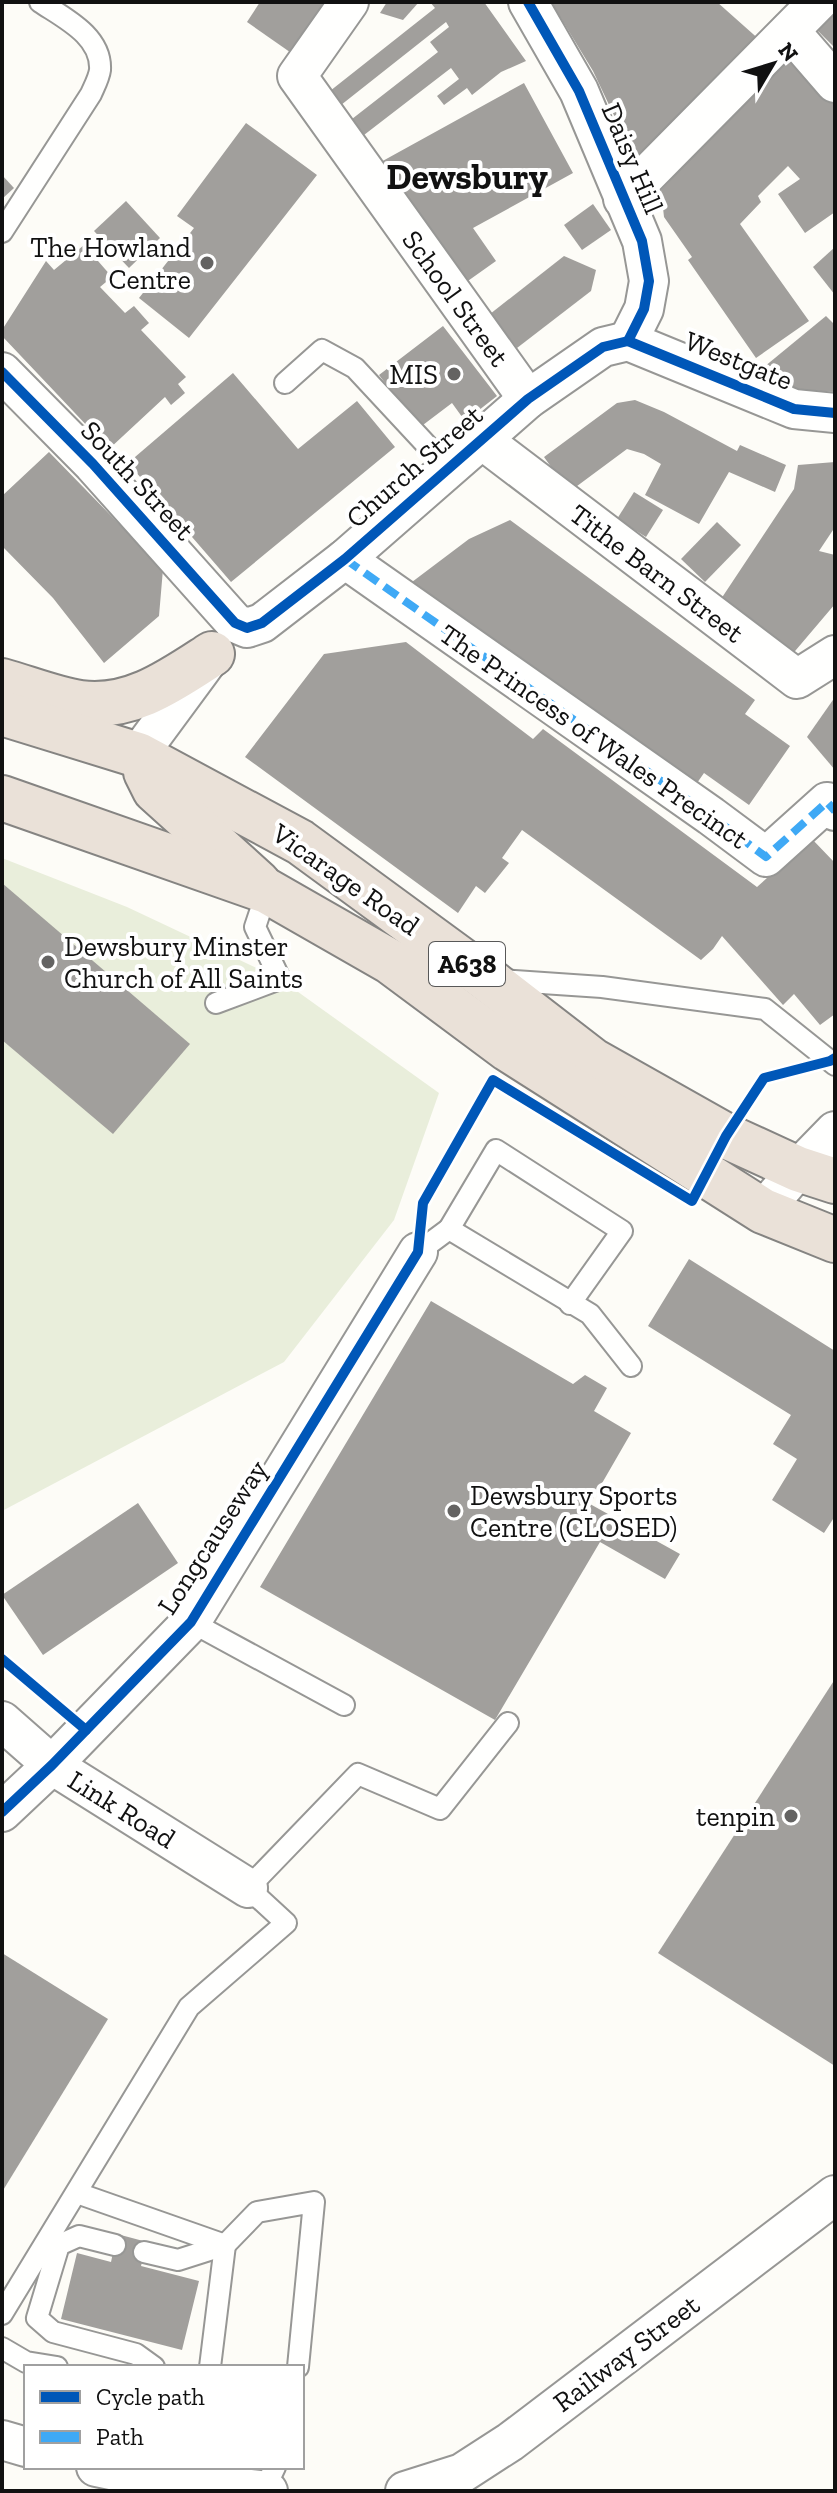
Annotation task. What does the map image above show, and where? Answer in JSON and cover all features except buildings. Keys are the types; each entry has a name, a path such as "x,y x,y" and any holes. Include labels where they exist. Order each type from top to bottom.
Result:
{"highway":[{"path":"2,681 81,703 132,699 161,687 224,638"},
{"name":"Vicarage Road","path":"2,713 138,755 300,842 593,1061 726,1136 817,1175"},
{"path":"138,755 155,790 267,891"},
{"name":"Vicarage Road","path":"2,798 267,891 391,962 508,1049 763,1211 835,1240"}],"street":[{"name":"School Street","path":"349,2 297,76 528,399"},
{"name":"Daisy Hill","path":"528,2 579,91 642,241 649,281 644,309 628,341"},
{"path":"623,199 818,2"},
{"path":"790,31 835,83"},
{"name":"Church Street","path":"224,638 262,623 345,559 528,399 603,347 628,341"},
{"name":"Westgate","path":"628,341 794,409 835,413"},
{"name":"South Street","path":"2,372 93,464 224,638"},
{"name":"Tithe Barn Street","path":"481,439 797,679 835,655"},
{"name":"The Princess of Wales Precinct","path":"345,559 766,857 827,802 835,811"},
{"path":"138,755 224,638"},
{"path":"763,1211 817,1175 835,1131"},
{"name":"Longcauseway","path":"2,1812 191,1622 418,1252"},
{"name":"Link Road","path":"2,1721 52,1765 248,1888"},
{"name":"Railway Street","path":"405,2491 462,2473 510,2442 835,2195"},
{"path":"2,2440 24,2446"},
{"path":"106,2469 144,2477 266,2491"}],"lane":[{"path":"2,232 91,94 100,72 98,53 87,35 40,2"},
{"path":"285,383 322,350 355,368 448,468"},
{"path":"216,1003 280,979 255,927 267,891"},
{"path":"487,979 602,987 765,1009 835,1065"},
{"path":"418,1252 449,1229 496,1150 622,1231 570,1304"},
{"path":"449,1229 590,1314 631,1366"},
{"path":"191,1622 344,1705"},
{"path":"2,2314 189,2007 286,1923 248,1888 358,1774 440,1809 508,1723"},
{"path":"77,2193 225,2245"},
{"path":"144,2252 178,2260 225,2245 257,2212 314,2202 298,2365"},
{"path":"115,2245 79,2236 59,2245 37,2318 53,2332 136,2354 151,2365"},
{"path":"210,2365 225,2245"},
{"path":"2,2348 26,2362 45,2365"},
{"path":"266,2491 274,2469"}],"green space":[{"path":"2,858 127,907 280,979 439,1093 394,1220 284,1362 2,1511"}],"marked path":[{"path":"345,559 766,857 827,802 835,811"}],"cycle path":[{"path":"528,2 579,91 642,241 649,281 644,309 628,341"},
{"path":"628,341 794,409 835,413"},
{"path":"2,372 93,464 235,623 247,628 262,623 345,559 528,399 603,347 628,341"},
{"path":"2,1812 191,1622 418,1252 423,1203 493,1080 692,1201 726,1136 764,1078 835,1058"},
{"path":"2,1659 86,1730"}],"place":[{"name":"The Howland Centre","path":"207,263"},
{"name":"MIS","path":"454,374"},
{"name":"Dewsbury Minster Church of All Saints","path":"48,962"},
{"name":"Dewsbury Sports Centre (CLOSED)","path":"454,1511"},
{"name":"tenpin","path":"791,1816"}],"district":[{"name":"Dewsbury","path":"467,176"}]}
